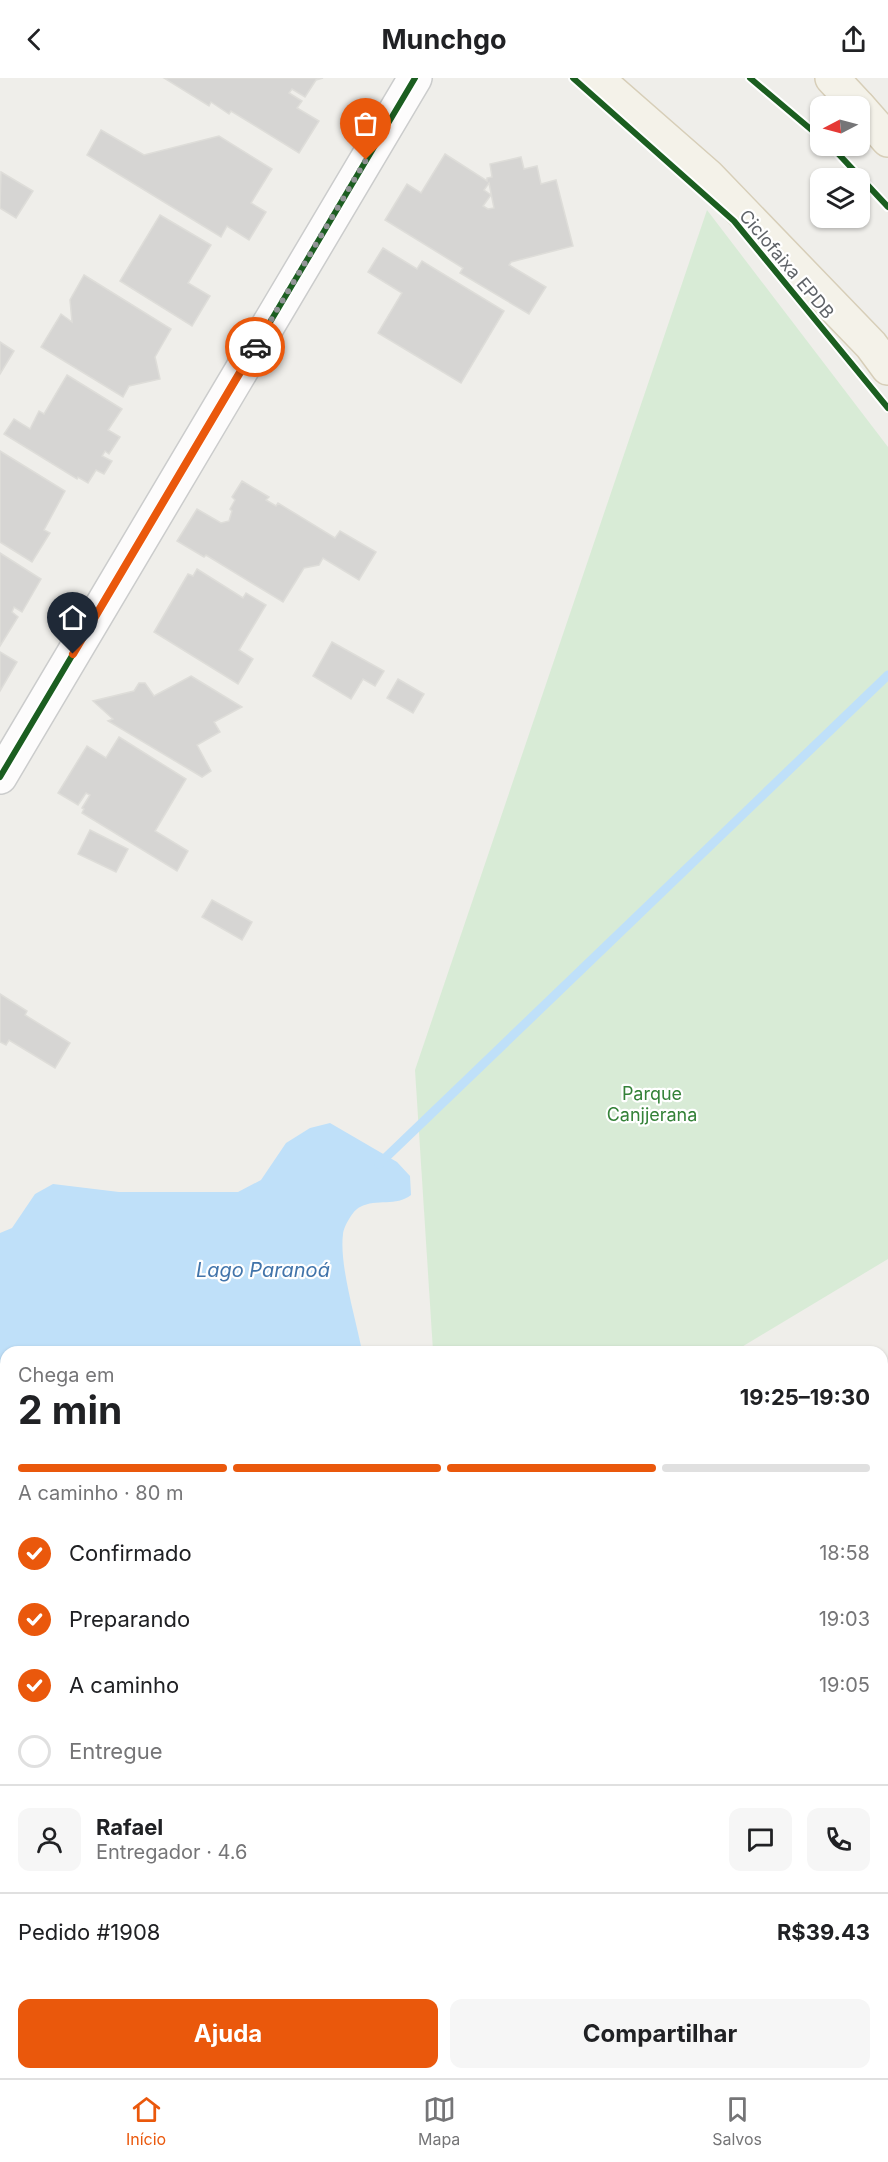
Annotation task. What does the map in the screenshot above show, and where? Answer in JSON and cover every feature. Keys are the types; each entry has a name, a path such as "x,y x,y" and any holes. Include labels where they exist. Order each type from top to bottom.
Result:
{"main road":[{"path":"596,78 708,176 871,345 888,368"},
{"path":"832,78 849,96"},
{"path":"870,120 888,140"}],"street":[{"path":"0,777 415,78"}],"green space":[{"name":"Parque Canjjerana","path":"707,210 888,447 888,1259 743,1346 433,1346 415,1070"}],"water":[{"name":"Lago Paranoá","path":"330,1123 397,1162 410,1176 411,1195 399,1201 366,1204 360,1207 352,1215 343,1234 343,1261 361,1346 0,1346 0,1233 12,1228 35,1194 53,1184 119,1192 238,1192 261,1180 286,1143 310,1128"}],"building":[{"path":"164,78 323,78 316,80 305,97 292,89 289,93 302,101 297,108 319,121 299,153 231,111 229,114 211,102 209,106"},
{"path":"101,130 144,155 219,136 272,169 251,203 266,212 249,240 227,226 221,237 87,155"},
{"path":"445,154 487,181 487,178 492,177 490,164 521,157 524,169 537,166 541,184 556,180 573,246 511,262 509,265 546,287 529,314 460,273 463,268 385,220 407,184 421,193","holes":["489,183 494,208 488,209 483,206 491,195 484,190"]},
{"path":"1,172 33,191 16,218 0,208"},
{"path":"160,215 211,245 188,283 210,296 192,326 120,281"},
{"path":"383,248 417,269 422,261 504,311 461,383 378,333 402,293 368,272"},
{"path":"84,275 171,329 155,357 160,379 129,386 123,397 41,347 61,314 72,322 70,300"},
{"path":"0,342 14,351 0,374"},
{"path":"67,375 122,409 108,430 120,437 109,454 105,451 102,456 112,461 104,474 96,470 88,483 78,477 77,479 4,434 14,419 30,429 39,411 44,414"},
{"path":"0,451 65,491 44,530 50,533 32,562 0,542"},
{"path":"242,481 269,497 266,500 276,506 278,503 335,538 340,531 376,552 359,580 323,558 319,565 304,568 283,602 206,555 204,557 177,541 197,509 221,523 229,521 232,511 230,509 235,500 232,497"},
{"path":"0,553 41,579 22,612 14,607 12,612 18,617 0,646"},
{"path":"197,569 243,598 246,593 266,605 239,650 253,659 238,684 154,632 188,574 193,576"},
{"path":"332,642 384,671 375,686 363,679 351,699 313,676"},
{"path":"0,652 17,662 0,691"},
{"path":"191,676 242,707 214,722 220,732 197,745 211,771 202,777 108,721 113,719 93,701 134,691 139,683 145,683 154,696"},
{"path":"398,679 424,694 413,713 387,698"},
{"path":"119,737 186,779 155,831 188,851 177,871 82,813 84,809 82,808 90,795 86,793 78,805 58,793 87,746 106,758"},
{"path":"90,830 128,849 116,872 78,854"},
{"path":"212,900 252,922 242,940 202,917"},
{"path":"0,994 27,1011 25,1015 70,1043 55,1068 9,1040 6,1045 0,1042"}],"waterway":[{"path":"379,1164 888,675"}],"cycle path":[{"path":"0,777 415,78"},
{"name":"Ciclofaixa EPDB","path":"573,78 734,221 888,408"},
{"path":"750,78 810,129"},
{"path":"840,156 888,207"}],"way so far":[{"path":"255,347 366,160"}],"route":[{"path":"73,654 255,347"}]}
